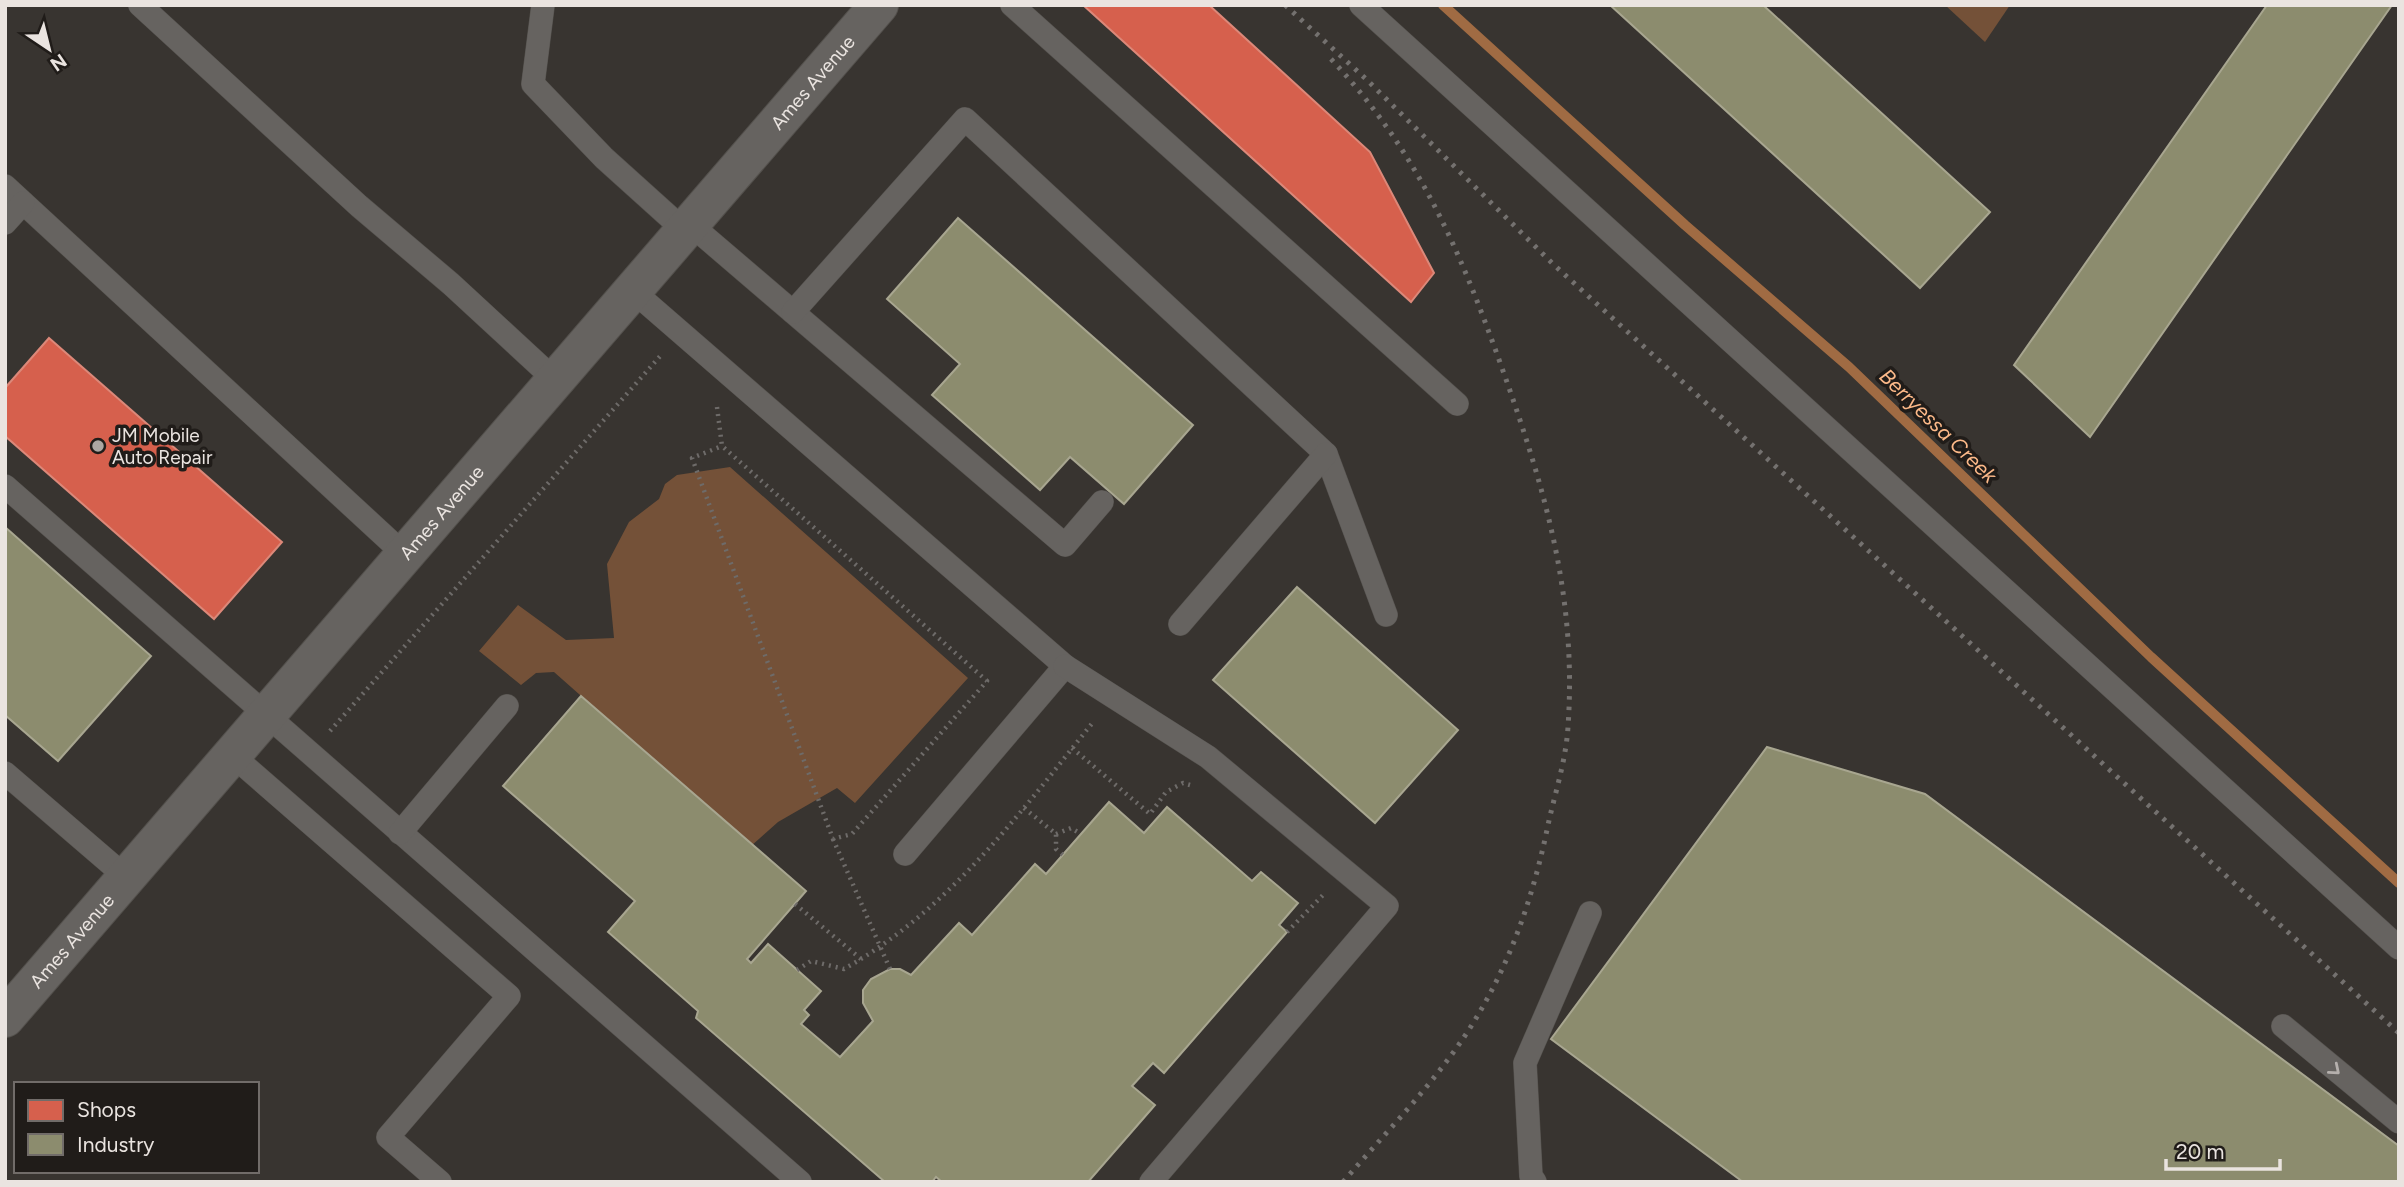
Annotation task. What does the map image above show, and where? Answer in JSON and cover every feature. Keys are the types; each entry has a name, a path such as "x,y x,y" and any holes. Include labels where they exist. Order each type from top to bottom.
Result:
{"street":[{"name":"Ames Avenue","path":"5,1018 879,5"}],"lane":[{"path":"140,5 359,206 451,284 555,380"},
{"path":"543,5 533,84 604,158 793,313 1065,545 1102,502"},
{"path":"1012,5 1457,404"},
{"path":"1361,5 2399,948"},
{"path":"793,313 965,119 1326,454 1386,615"},
{"path":"5,186 405,555"},
{"path":"5,223 23,203"},
{"path":"633,291 1065,666 1208,757 1387,906 1151,1182"},
{"path":"1180,624 1326,454"},
{"path":"5,486 400,833 547,957 800,1182"},
{"path":"905,854 1065,666"},
{"path":"400,833 507,706"},
{"path":"232,755 509,996 388,1137 440,1182"},
{"path":"5,773 126,877"},
{"path":"1535,1182 1531,1176 1525,1063 1590,914"},
{"path":"2283,1026 2399,1122"}],"path":[{"path":"310,753 680,332"},
{"path":"661,356 670,363"},
{"path":"716,399 722,446 987,681 852,834 833,839"},
{"path":"722,446 692,458 833,839 890,969"},
{"path":"797,970 811,961 844,969 881,949 988,852 1113,697"},
{"path":"1072,748 1150,814 1166,792 1183,783 1195,786"},
{"path":"1024,808 1056,834"},
{"path":"1056,834 1071,828 1081,834"},
{"path":"1056,834 1055,849 1063,855"},
{"path":"1287,932 1324,894 1314,885"},
{"path":"795,904 861,959"}],"shaded area":[{"path":"1945,5 2010,5 1985,42"},
{"path":"730,467 968,678 855,803 837,788 778,822 751,846 554,672 536,673 521,685 479,651 518,605 566,640 614,638 607,564 629,522 659,499 665,484 677,475"}],"building: Shops":[{"path":"1083,5 1209,5 1370,152 1434,273 1411,302"},
{"path":"49,338 282,542 214,619 5,436 5,388"}],"building: Industry":[{"path":"1610,5 1763,5 1990,212 1920,288"},
{"path":"2267,5 2392,5 2090,437 2014,365"},
{"path":"958,218 1193,425 1124,504 1070,457 1040,490 932,395 960,364 887,299"},
{"path":"5,527 151,656 58,761 5,715"},
{"path":"1297,587 1458,730 1375,823 1213,680"},
{"path":"581,696 806,891 747,959 751,963 768,944 821,991 804,1010 809,1015 801,1024 840,1057 873,1021 863,1003 863,990 871,979 890,969 900,969 911,975 959,923 972,935 1035,864 1046,874 1109,802 1144,833 1167,807 1252,881 1261,872 1298,903 1279,925 1287,932 1164,1073 1153,1063 1132,1086 1155,1105 1088,1182 942,1182 936,1177 932,1182 885,1182 696,1018 698,1011 608,932 635,901 503,786"},
{"path":"1767,747 1925,794 2399,1146 2399,1182 1743,1182 1551,1039"}],"waterway":[{"name":"Berryessa Creek","path":"1443,5 1685,225 1849,367 2151,657 2399,883"}],"railway":[{"path":"1285,5 1366,79 1553,264 2399,1033"},
{"path":"1331,59 1362,94 1412,166 1470,282 1518,413 1544,500 1562,588 1570,679 1563,764 1535,879 1497,980 1456,1049 1343,1182"}],"place":[{"name":"JM Mobile Auto Repair","path":"98,446"}]}
